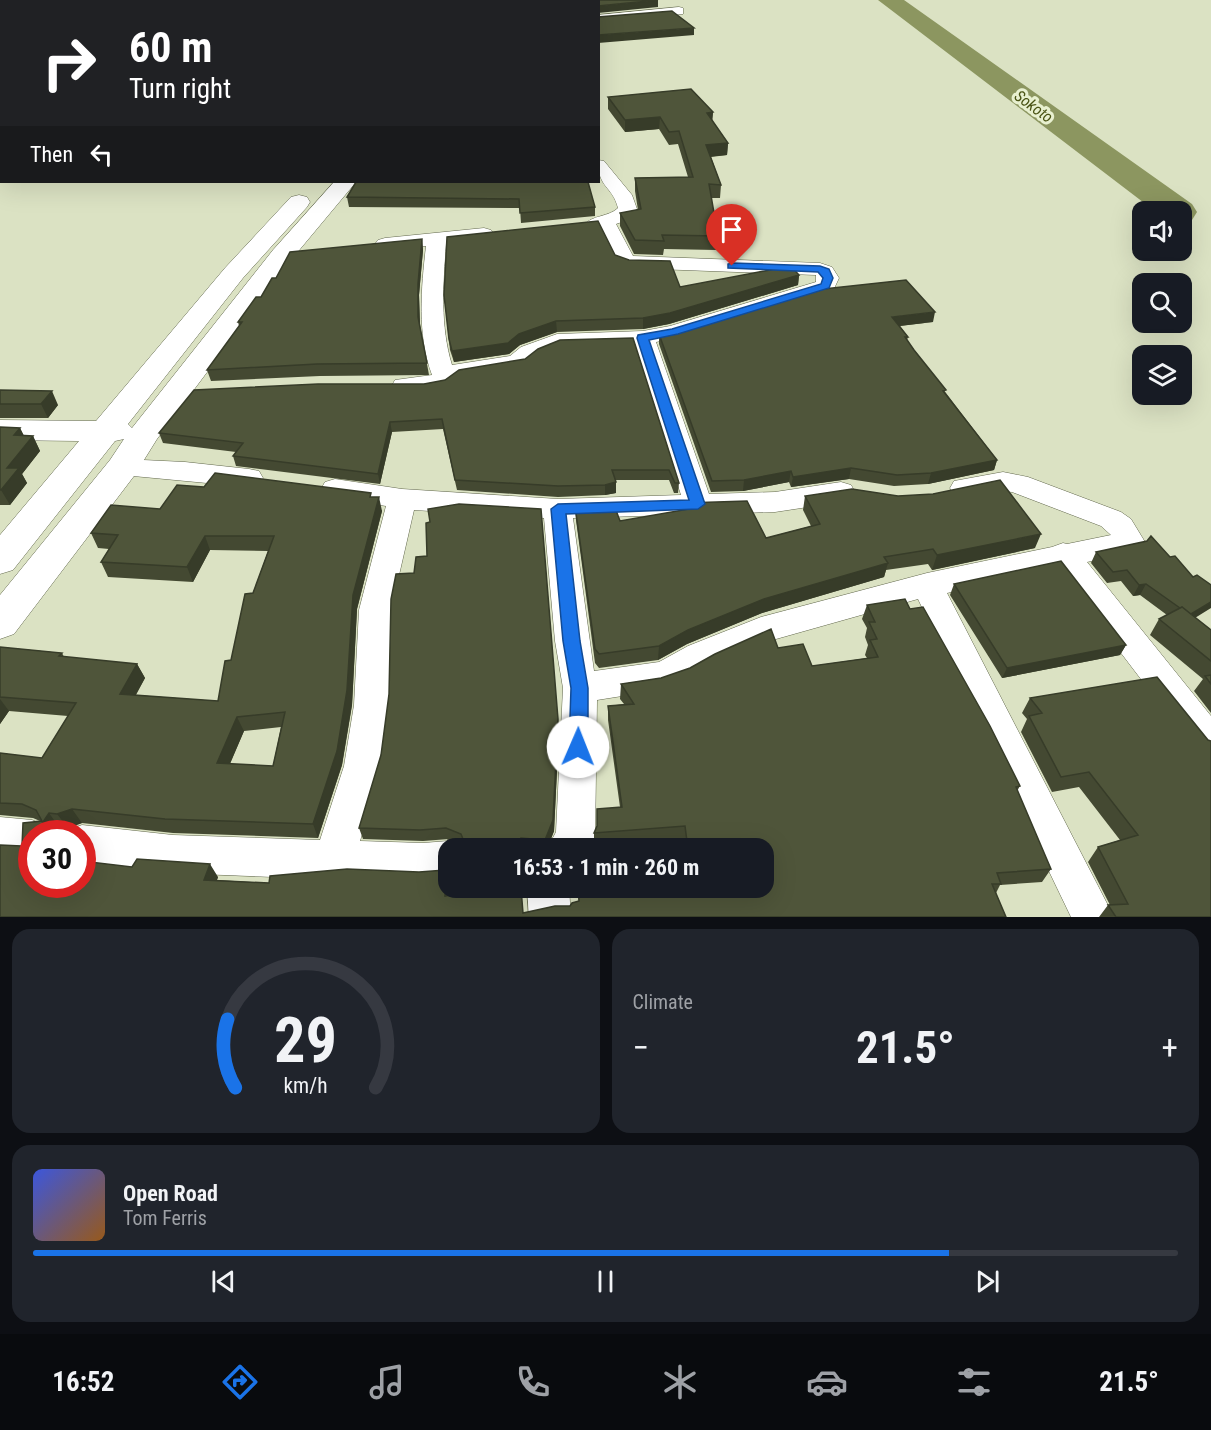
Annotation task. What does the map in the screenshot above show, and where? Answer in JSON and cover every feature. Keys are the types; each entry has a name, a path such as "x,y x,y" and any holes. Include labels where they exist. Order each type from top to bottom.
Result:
{"street":[{"path":"600,19 679,11"},
{"path":"571,227 606,223 621,216 628,209 625,199 600,168"},
{"path":"0,560 234,273 315,183"},
{"path":"0,623 122,468 145,433 189,392 294,254 344,183"},
{"path":"382,385 425,385 445,378 452,372 517,362 535,349 557,341 643,338 674,332 825,286 827,275 820,269 629,262 623,259 606,223"},
{"path":"366,246 504,233"},
{"path":"437,238 431,294 439,362 445,378"},
{"path":"643,338 698,504"},
{"path":"0,430 104,430 145,433"},
{"path":"122,468 185,471 277,482"},
{"path":"580,688 660,676 761,630 927,585 1063,554 1130,542 1121,526 1111,519 1010,482 1003,481 939,494"},
{"path":"311,486 402,499 558,509 776,502 849,491 865,492"},
{"path":"334,860 363,766 372,705 375,610 402,499"},
{"path":"558,509 572,641 580,688 575,838"},
{"path":"1063,554 1211,743"},
{"path":"927,585 1093,917"},
{"path":"0,836 18,838"},
{"path":"96,846 173,854 438,862"},
{"path":"549,898 550,917"}],"building":[{"path":"600,0 658,0 600,6"},
{"path":"672,11 694,28 600,35 600,17"},
{"path":"691,89 713,112 707,113 728,143 706,145 721,185 709,184 718,236 662,235 664,241 635,240 620,213 641,209 635,178 693,177 679,131 669,132 660,117 625,120 608,97"},
{"path":"355,183 588,183 595,207 520,213 519,199 347,197"},
{"path":"598,221 615,255 629,260 670,261 680,287 791,266 799,275 670,313 643,318 556,321 519,334 508,343 452,351 444,295 447,237"},
{"path":"422,239 418,317 427,363 317,364 207,370 242,322 238,322 256,297 261,297 272,278 276,278 290,252"},
{"path":"906,280 935,312 892,317 908,337 905,337 914,350 946,390 943,391 997,460 931,473 897,475 851,468 793,477 791,471 744,480 712,481 659,334 814,290"},
{"path":"633,338 679,483 675,483 669,470 612,470 616,482 605,485 558,486 455,480 442,419 390,422 378,474 233,456 243,443 159,433 194,390 318,384 424,384 445,380 459,370 525,359 538,349 560,340"},
{"path":"0,390 52,391 41,404 0,404"},
{"path":"0,427 20,428 14,435 33,436 7,468 19,468 1,490 0,490"},
{"path":"215,473 371,493 370,497 379,497 353,595 347,690 337,751 313,824 165,819 72,809 57,814 49,813 44,820 41,820 36,810 22,804 0,803 0,753 42,758 76,703 0,697 0,647 137,664 120,694 218,701 225,661 231,660 245,594 253,593 274,536 205,536 187,567 101,562 118,535 91,533 111,505 160,509 177,485 204,487","holes":["285,712 273,766 217,763 237,717"]},
{"path":"1000,480 1041,534 937,555 933,549 884,557 888,563 764,599 688,630 659,646 599,654 595,649 575,506 614,505 620,521 689,509 686,503 747,501 766,538 820,524 805,496 852,489 898,496 933,494"},
{"path":"459,504 541,509 558,719 553,820 546,838 463,838 461,834 446,828 420,830 359,828 381,755 389,694 391,599 396,574 414,573 416,557 427,556 426,523 430,522 428,509"},
{"path":"1151,536 1170,557 1175,556 1193,577 1197,575 1211,585 1211,602 1191,614 1146,584 1139,585 1127,570 1113,572 1096,552 1147,541"},
{"path":"1061,561 1126,645 1007,668 954,584"},
{"path":"905,599 910,609 923,607 990,726 1020,786 1016,787 1051,869 997,873 1001,884 992,884 1006,917 0,917 0,845 18,846 18,898 96,898 96,863 132,867 137,859 210,864 204,880 269,883 270,876 347,869 438,871 438,898 522,898 523,913 555,906 570,906 579,901 579,898 774,898 774,838 687,838 685,826 594,833 597,826 597,809 622,807 608,706 634,704 621,684 661,678 690,668 771,629 778,648 803,644 812,666 878,657 870,640 877,639 869,622 875,622 867,605"},
{"path":"1182,607 1211,630 1211,661 1159,619"},
{"path":"1211,675 1211,684 1205,676"},
{"path":"1157,677 1211,741 1211,917 1116,917 1108,905 1128,904 1098,847 1138,835 1089,772 1061,777 1029,716 1042,713 1030,698"}],"waterway":[{"name":"Sokoto","path":"889,0 1164,201"}],"route":[{"path":"578,747 580,688 572,641 558,509 698,504 643,338 674,332 769,301 825,286 828,278 825,271 820,269 732,266"}]}
